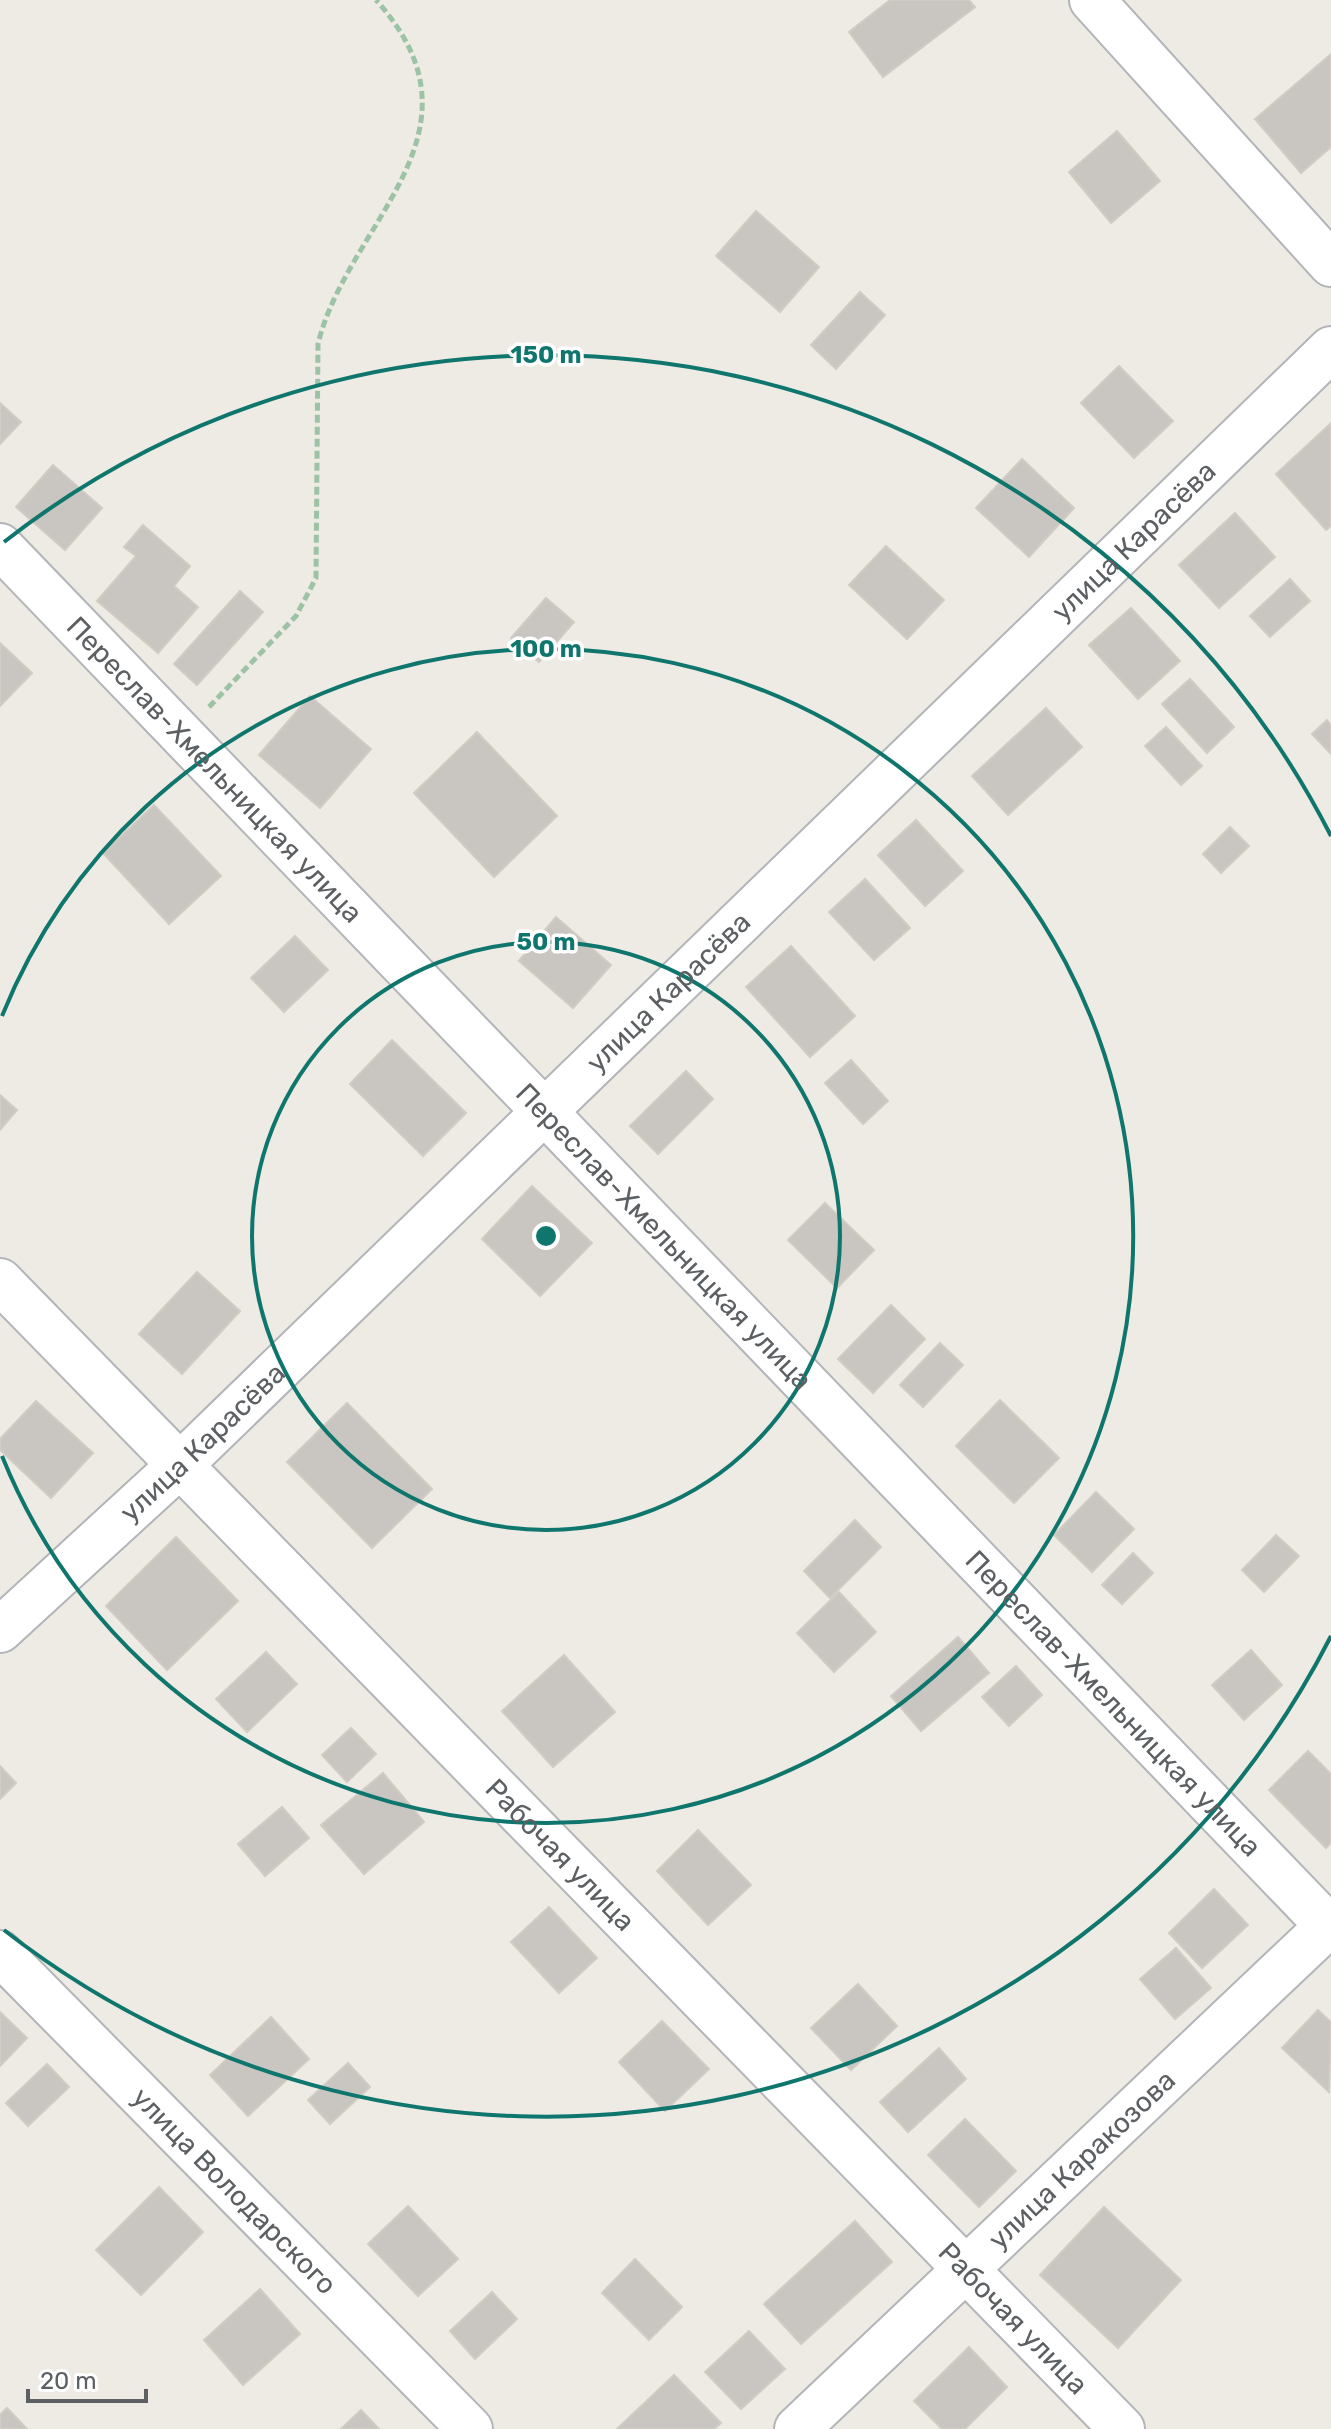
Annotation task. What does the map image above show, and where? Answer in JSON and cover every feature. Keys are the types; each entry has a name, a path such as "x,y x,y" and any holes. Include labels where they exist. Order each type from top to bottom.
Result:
{"street":[{"path":"1092,0 1331,264"},
{"name":"улица Карасёва","path":"0,1630 181,1464 1331,349"},
{"name":"Переслав-Хмельницкая улица","path":"0,546 543,1114 1330,1926"},
{"name":"Рабочая улица","path":"0,1281 1122,2429"},
{"name":"улица Каракозова","path":"797,2429 1330,1926"},
{"name":"улица Володарского","path":"0,1953 470,2429"}],"path":[{"path":"181,737 296,616 316,578 318,344 326,313 400,187 421,115 420,79 405,38 376,0"}],"building":[{"path":"890,0 969,0 975,7 883,77 849,32"},
{"path":"1331,54 1331,147 1301,173 1255,119"},
{"path":"1117,131 1160,181 1111,223 1069,172"},
{"path":"756,211 819,267 780,312 716,256"},
{"path":"860,292 885,315 836,369 811,345"},
{"path":"1119,366 1173,421 1134,458 1081,403"},
{"path":"0,403 21,422 0,444"},
{"path":"1331,423 1331,526 1326,530 1276,474"},
{"path":"1022,459 1074,508 1029,557 976,508"},
{"path":"53,465 102,508 65,550 16,507"},
{"path":"1235,513 1275,557 1219,608 1179,565"},
{"path":"143,525 190,566 174,586 198,607 158,653 97,601 136,556 124,547"},
{"path":"886,546 944,600 907,639 849,585"},
{"path":"1290,579 1310,601 1270,637 1250,616"},
{"path":"240,591 263,612 197,685 174,664"},
{"path":"546,598 574,622 539,662 511,638"},
{"path":"1131,608 1180,661 1138,699 1089,645"},
{"path":"0,643 32,673 0,706"},
{"path":"1190,679 1234,727 1207,753 1162,704"},
{"path":"310,696 371,749 320,808 259,755"},
{"path":"1046,708 1082,747 1008,815 972,776"},
{"path":"1327,720 1331,725 1331,754 1312,734"},
{"path":"1166,727 1202,766 1181,785 1145,746"},
{"path":"477,732 557,816 494,877 414,793"},
{"path":"154,805 221,876 169,924 103,853"},
{"path":"916,820 963,871 925,906 878,855"},
{"path":"1230,827 1249,846 1221,873 1203,854"},
{"path":"865,879 910,928 874,960 829,912"},
{"path":"556,917 611,965 573,1008 519,961"},
{"path":"295,936 328,970 284,1012 251,978"},
{"path":"791,946 855,1016 810,1057 746,987"},
{"path":"392,1040 466,1113 423,1156 350,1084"},
{"path":"851,1060 888,1101 863,1124 825,1083"},
{"path":"686,1071 713,1099 658,1154 630,1126"},
{"path":"0,1095 17,1110 0,1130"},
{"path":"532,1186 592,1243 540,1296 482,1239"},
{"path":"825,1203 874,1250 837,1288 788,1240"},
{"path":"197,1272 240,1311 182,1374 139,1334"},
{"path":"891,1305 925,1339 873,1393 838,1359"},
{"path":"940,1343 963,1365 923,1407 900,1385"},
{"path":"1000,1400 1059,1458 1014,1503 956,1446"},
{"path":"36,1401 93,1453 51,1498 0,1450 0,1439"},
{"path":"347,1403 432,1489 372,1548 287,1462"},
{"path":"1096,1492 1134,1529 1092,1572 1054,1535"},
{"path":"855,1520 881,1547 830,1598 804,1571"},
{"path":"1276,1535 1299,1556 1264,1592 1242,1570"},
{"path":"176,1537 238,1601 167,1670 106,1606"},
{"path":"1133,1553 1153,1573 1122,1604 1102,1585"},
{"path":"839,1592 876,1632 834,1672 797,1633"},
{"path":"958,1637 989,1673 921,1731 891,1696"},
{"path":"1251,1650 1282,1685 1244,1720 1212,1685"},
{"path":"266,1652 297,1684 247,1732 216,1699"},
{"path":"564,1655 615,1712 553,1767 502,1711"},
{"path":"1016,1666 1042,1695 1009,1726 982,1697"},
{"path":"351,1728 376,1754 347,1782 322,1755"},
{"path":"1308,1751 1331,1774 1331,1843 1326,1848 1269,1790"},
{"path":"0,1766 16,1783 0,1799"},
{"path":"383,1773 424,1822 364,1874 321,1825"},
{"path":"282,1807 309,1838 265,1876 238,1844"},
{"path":"698,1830 751,1885 708,1925 657,1871"},
{"path":"1214,1889 1248,1925 1202,1968 1169,1933"},
{"path":"549,1907 597,1958 559,1993 511,1942"},
{"path":"1176,1948 1211,1988 1175,2019 1140,1979"},
{"path":"858,1984 897,2026 851,2070 811,2028"},
{"path":"1318,2010 1331,2022 1329,2092 1282,2048"},
{"path":"0,2012 27,2038 0,2066"},
{"path":"271,2017 309,2059 248,2116 210,2075"},
{"path":"662,2021 709,2069 665,2111 619,2062"},
{"path":"939,2048 966,2079 908,2132 880,2102"},
{"path":"348,2063 370,2087 330,2124 308,2100"},
{"path":"47,2064 69,2087 28,2126 6,2103"},
{"path":"965,2119 1016,2171 979,2207 928,2155"},
{"path":"159,2187 203,2232 141,2295 96,2250"},
{"path":"408,2206 458,2259 418,2296 368,2244"},
{"path":"1104,2207 1181,2280 1118,2348 1040,2275"},
{"path":"855,2221 892,2262 801,2344 764,2304"},
{"path":"635,2259 682,2307 649,2340 602,2293"},
{"path":"260,2289 300,2334 243,2385 204,2340"},
{"path":"492,2292 517,2319 475,2359 450,2331"},
{"path":"749,2331 785,2369 741,2409 705,2372"},
{"path":"969,2347 1007,2387 965,2429 942,2429 914,2401"},
{"path":"674,2375 721,2423 714,2429 617,2429"},
{"path":"7,2408 27,2429 0,2429 0,2415"},
{"path":"361,2410 379,2429 341,2429"}]}
